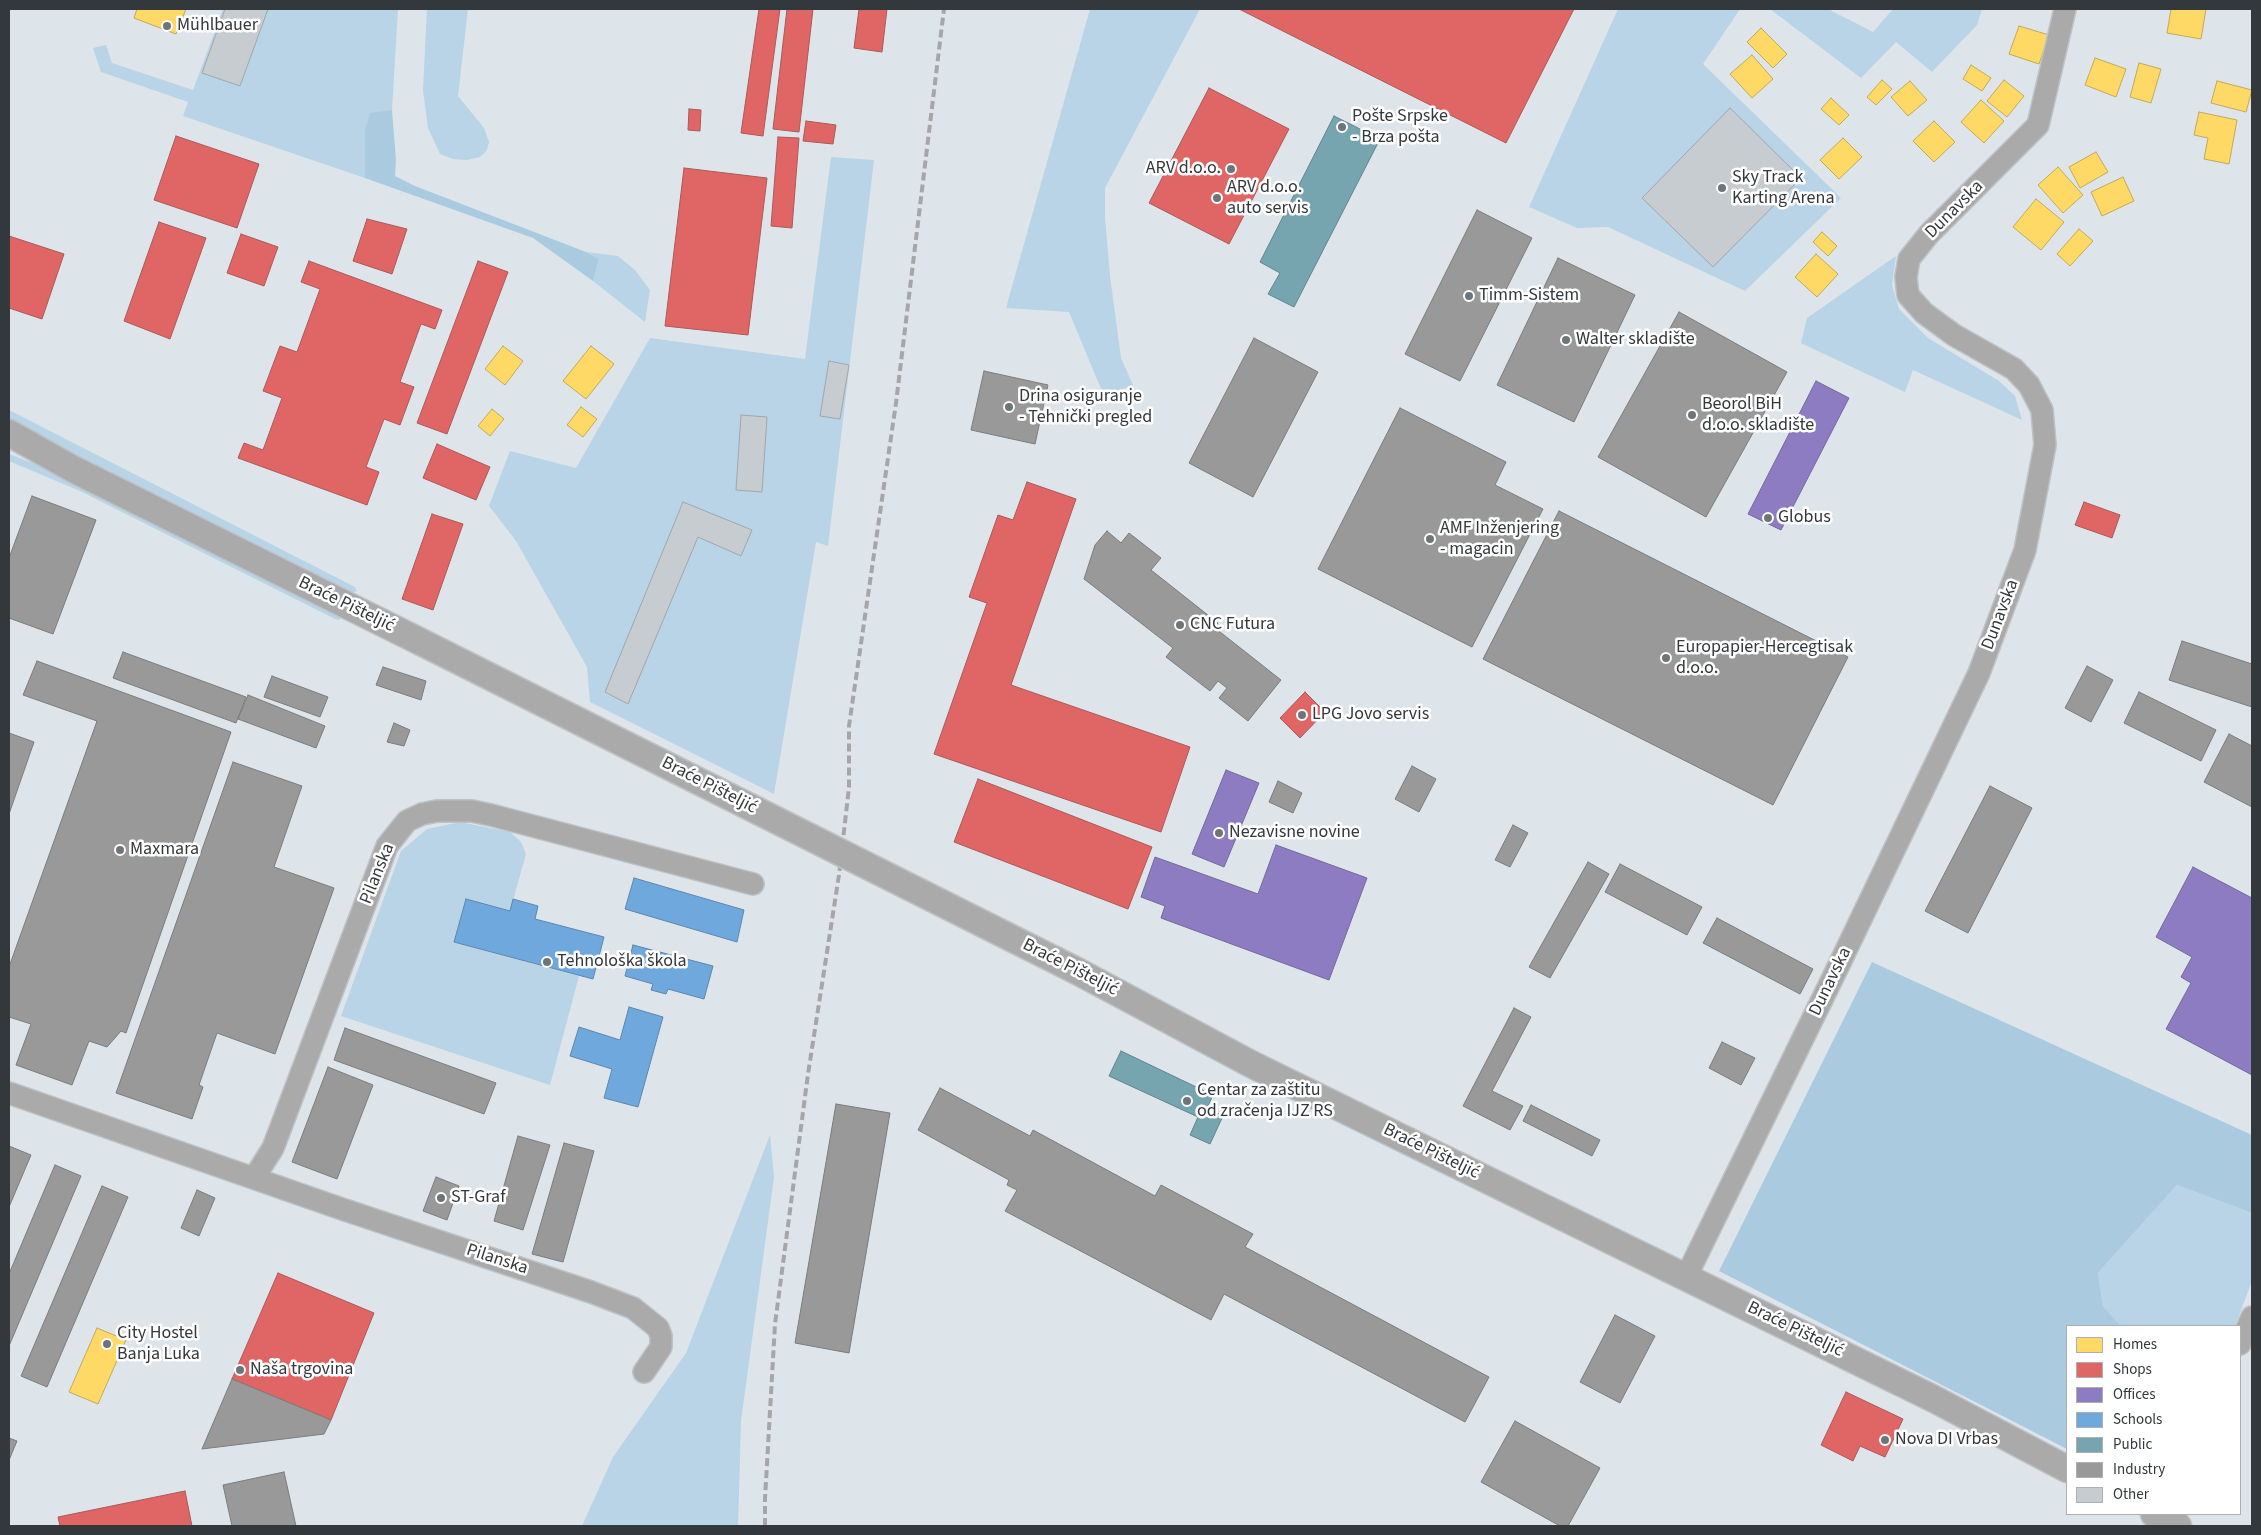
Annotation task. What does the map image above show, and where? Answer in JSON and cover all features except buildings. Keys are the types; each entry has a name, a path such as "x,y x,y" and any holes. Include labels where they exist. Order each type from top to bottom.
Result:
{"street":[{"name":"Dunavska","path":"1686,1277 1838,969 1979,672 2026,550 2045,445 2042,410 2029,384 2014,369 1954,334 1924,313 1908,295 1906,277 1909,259 1929,234 2038,125 2065,9"},
{"name":"Braće Pišteljić","path":"9,433 73,469 1077,971 1251,1064 1934,1399 2066,1468"},
{"name":"Braće Pišteljić","path":"9,442 73,469"},
{"name":"Pilanska","path":"254,1178 273,1148 387,846 407,821 422,814 438,811 472,812 491,815 754,884"},
{"name":"Pilanska","path":"9,1093 633,1308 658,1328 661,1336 661,1347 644,1372"},
{"path":"2241,1342 2252,1317"}],"shaded area":[{"path":"223,9 398,9 392,110 370,114 365,129 365,178 183,116 188,102 101,72 93,48 106,45 112,63 193,90"},
{"path":"427,9 468,9 458,96 484,128 489,142 487,150 480,157 467,160 453,159 440,154 428,128 423,91"},
{"path":"1090,9 1200,9 1105,188 1105,217 1110,276 1121,358 1133,385 1104,396 1069,312 1006,308"},
{"path":"1618,9 1740,9 1703,64 1841,198 1745,291 1608,227 1577,228 1529,207"},
{"path":"1770,9 1828,9 1873,32 1893,9 1982,9 1977,25 1932,72 1896,42 1861,78"},
{"path":"392,110 396,160 395,176 415,186 586,252 599,259 593,281 533,238 365,178 365,129 370,113"},
{"path":"831,157 874,160 828,546 816,542 774,794 590,702 587,667 516,541 489,506 510,451 576,468 650,338 805,359"},
{"path":"586,252 618,256 635,270 650,290 645,322 593,281 599,259"},
{"path":"1896,256 1892,285 1899,309 1928,338 1999,381 2015,396 2022,420 1913,370 1905,392 1801,343 1807,318"},
{"path":"9,410 355,587 357,591 351,593 33,433 9,419"},
{"path":"9,454 53,471 343,617 339,620 335,619 80,491 9,461"},
{"path":"460,822 510,832 521,842 526,854 510,911 466,900 454,942 579,976 550,1085 341,1016 401,851 427,829"},
{"path":"1872,962 2252,1135 2252,1213 2177,1185 2098,1273 2103,1306 2120,1325 2066,1325 2066,1448 1719,1271"},
{"path":"770,1135 774,1177 741,1421 738,1526 582,1526 613,1457 686,1353"},
{"path":"2177,1185 2252,1213 2252,1281 2235,1325 2120,1325 2103,1306 2098,1273"}],"railway":[{"path":"765,1526 775,1324 808,1074 839,875 849,787 849,726 896,403 944,9"}],"place":[{"name":"Mühlbauer","path":"167,26"},
{"name":"Pošte Srpske - Brza pošta","path":"1342,127"},
{"name":"ARV d.o.o.","path":"1231,169"},
{"name":"Sky Track Karting Arena","path":"1722,188"},
{"name":"ARV d.o.o. auto servis","path":"1217,198"},
{"name":"Timm-Sistem","path":"1469,296"},
{"name":"Walter skladište","path":"1566,340"},
{"name":"Drina osiguranje - Tehnički pregled","path":"1009,407"},
{"name":"Beorol BiH d.o.o. skladište","path":"1692,415"},
{"name":"Globus","path":"1768,518"},
{"name":"AMF Inženjering - magacin","path":"1430,539"},
{"name":"CNC Futura","path":"1180,625"},
{"name":"Europapier-Hercegtisak d.o.o.","path":"1666,658"},
{"name":"LPG Jovo servis","path":"1302,715"},
{"name":"Nezavisne novine","path":"1219,833"},
{"name":"Maxmara","path":"120,850"},
{"name":"Tehnološka škola","path":"547,962"},
{"name":"Centar za zaštitu od zračenja IJZ RS","path":"1187,1101"},
{"name":"ST-Graf","path":"441,1198"},
{"name":"City Hostel Banja Luka","path":"107,1344"},
{"name":"Naša trgovina","path":"240,1370"},
{"name":"Nova DI Vrbas","path":"1885,1440"}]}
